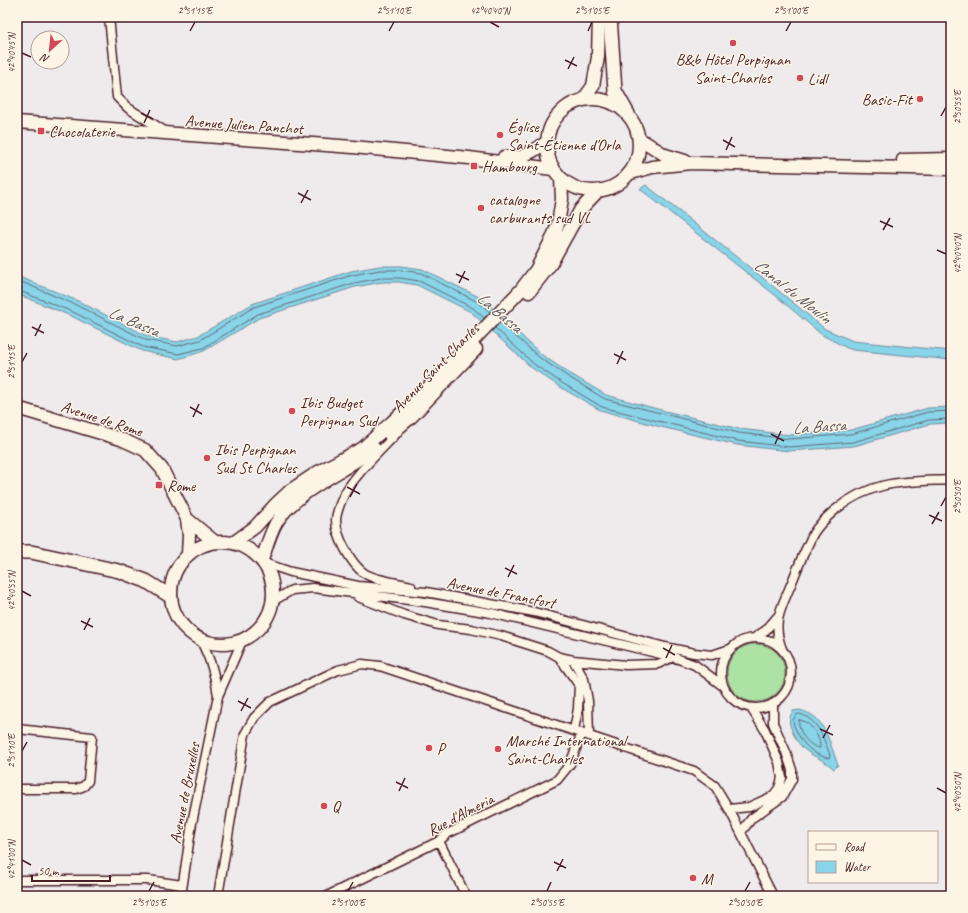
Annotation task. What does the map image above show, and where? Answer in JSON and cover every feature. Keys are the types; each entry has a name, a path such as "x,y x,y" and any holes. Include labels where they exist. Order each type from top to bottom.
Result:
{"main road":[{"path":"610,17 615,91 628,114"},
{"path":"17,552 31,552 119,571 146,581 170,596"}],"street":[{"path":"109,17 117,98 128,108 170,134"},
{"path":"595,17 599,33"},
{"path":"583,100 593,86 598,57 599,17"},
{"path":"631,173 639,157 640,139 636,126 628,114 615,104 600,99 583,100 570,105 558,115 550,127 547,142 548,156 557,174 577,189 597,192 616,186 631,173 652,166 691,163 951,169"},
{"name":"Avenue Julien Panchot","path":"17,122 352,147 469,158 557,174"},
{"path":"640,139 665,155 691,163"},
{"name":"Avenue Julien Panchot","path":"469,158 521,157 547,142"},
{"path":"850,166 896,160 951,159"},
{"name":"Avenue Saint-Charles","path":"508,310 536,270 558,224 562,199 557,174"},
{"name":"Avenue Saint-Charles","path":"233,543 255,527 291,490 318,472 363,448 426,390 534,286 550,265 581,208 597,192"},
{"name":"Avenue Saint-Charles","path":"263,562 276,523 294,502 363,457 411,417 484,334"},
{"name":"Avenue de Rome","path":"17,408 121,439 145,450 162,469 186,518 189,535 188,554"},
{"path":"411,417 353,480 342,498 336,519 340,541 351,559 364,573 388,582 454,593 506,606"},
{"path":"754,638 766,630 778,616 801,559 814,533 826,518 845,502 868,490 886,484 951,480"},
{"name":"Avenue de Rome","path":"186,518 215,542"},
{"path":"215,542 233,543 249,549 263,562 272,581 273,601 269,614 263,625 253,634 242,641 228,645 214,644 201,640 189,633 179,622 173,610 170,596 172,580 178,566 188,554 201,546 215,542"},
{"name":"Avenue de Francfort","path":"263,562 291,572 358,586 426,592 506,606 665,647 694,653 712,655 730,649"},
{"name":"Avenue de Francfort","path":"273,601 292,590 313,588 350,594 425,602 491,613 673,657 695,665 723,686"},
{"path":"350,594 404,616 438,626 471,629 501,636 548,651 559,657 573,660 626,665 658,664 673,657"},
{"path":"778,616 778,638 790,663 791,680 784,695 773,704 758,708 751,708 742,705 728,694 723,686 721,676 724,657 730,649 745,640 754,638 764,638 774,642 782,649"},
{"name":"Avenue de Bruxelles","path":"201,640 211,661 218,696"},
{"name":"Avenue de Bruxelles","path":"181,896 192,823 218,696 242,641"},
{"path":"559,657 579,685 578,709 574,730"},
{"path":"573,660 584,679 588,701 586,734"},
{"path":"218,896 245,734 254,718 270,702 338,670 362,664 380,666 694,771 715,786 729,809 772,895"},
{"path":"741,832 752,818 782,797 792,779 790,764 773,723 773,704"},
{"path":"729,809 749,807 773,796 779,788 782,778 779,762 765,730 751,708"},
{"path":"17,729 92,737 88,781 84,786 76,789 17,789"},
{"name":"Rue d'Almeria","path":"328,896 557,780 570,764 586,734"},
{"path":"439,841 466,896"},
{"path":"17,880 148,880 182,885"}],"green space":[{"path":"756,644 767,646 780,657 783,662 785,673 783,684 772,697 767,700 756,702 745,700 732,689 729,684 727,673 729,662 740,649 745,646"}],"water":[{"path":"646,185 825,329 853,341 951,351 951,360 853,350 822,335 775,295 640,189"},
{"path":"380,266 401,266 422,269 481,298 542,355 606,395 740,429 790,435 851,430 928,408 951,407 951,423 930,424 854,446 789,451 737,445 657,426 600,410 560,387 532,368 471,312 417,285 399,282 382,282 355,287 259,318 204,351 178,359 142,351 71,316 17,294 17,276 78,301 147,336 177,342 198,336 252,304 351,271"},
{"path":"800,710 809,713 821,723 838,765 834,769 810,754 796,739 791,728 790,719 793,711"}],"place":[{"name":"B&b Hôtel Perpignan Saint-Charles","path":"733,43"},
{"name":"Lidl","path":"800,78"},
{"name":"Basic-Fit","path":"920,99"},
{"name":"Chocolaterie","path":"41,131"},
{"name":"Église Saint-Étienne d'Orla","path":"500,135"},
{"name":"Hambourg","path":"474,166"},
{"name":"catalogne carburants sud VL","path":"481,208"},
{"name":"Ibis Budget Perpignan Sud","path":"292,411"},
{"name":"Ibis Perpignan Sud St Charles","path":"207,458"},
{"name":"Rome","path":"159,485"},
{"name":"P","path":"429,748"},
{"name":"Marché International Saint-Charles","path":"498,749"},
{"name":"Q","path":"324,806"},
{"name":"M","path":"693,878"}],"water label":[{"name":"Canal du Moulin","path":"793,291"},
{"name":"La Bassa","path":"500,312"},
{"name":"La Bassa","path":"134,321"},
{"name":"La Bassa","path":"819,426"}]}
